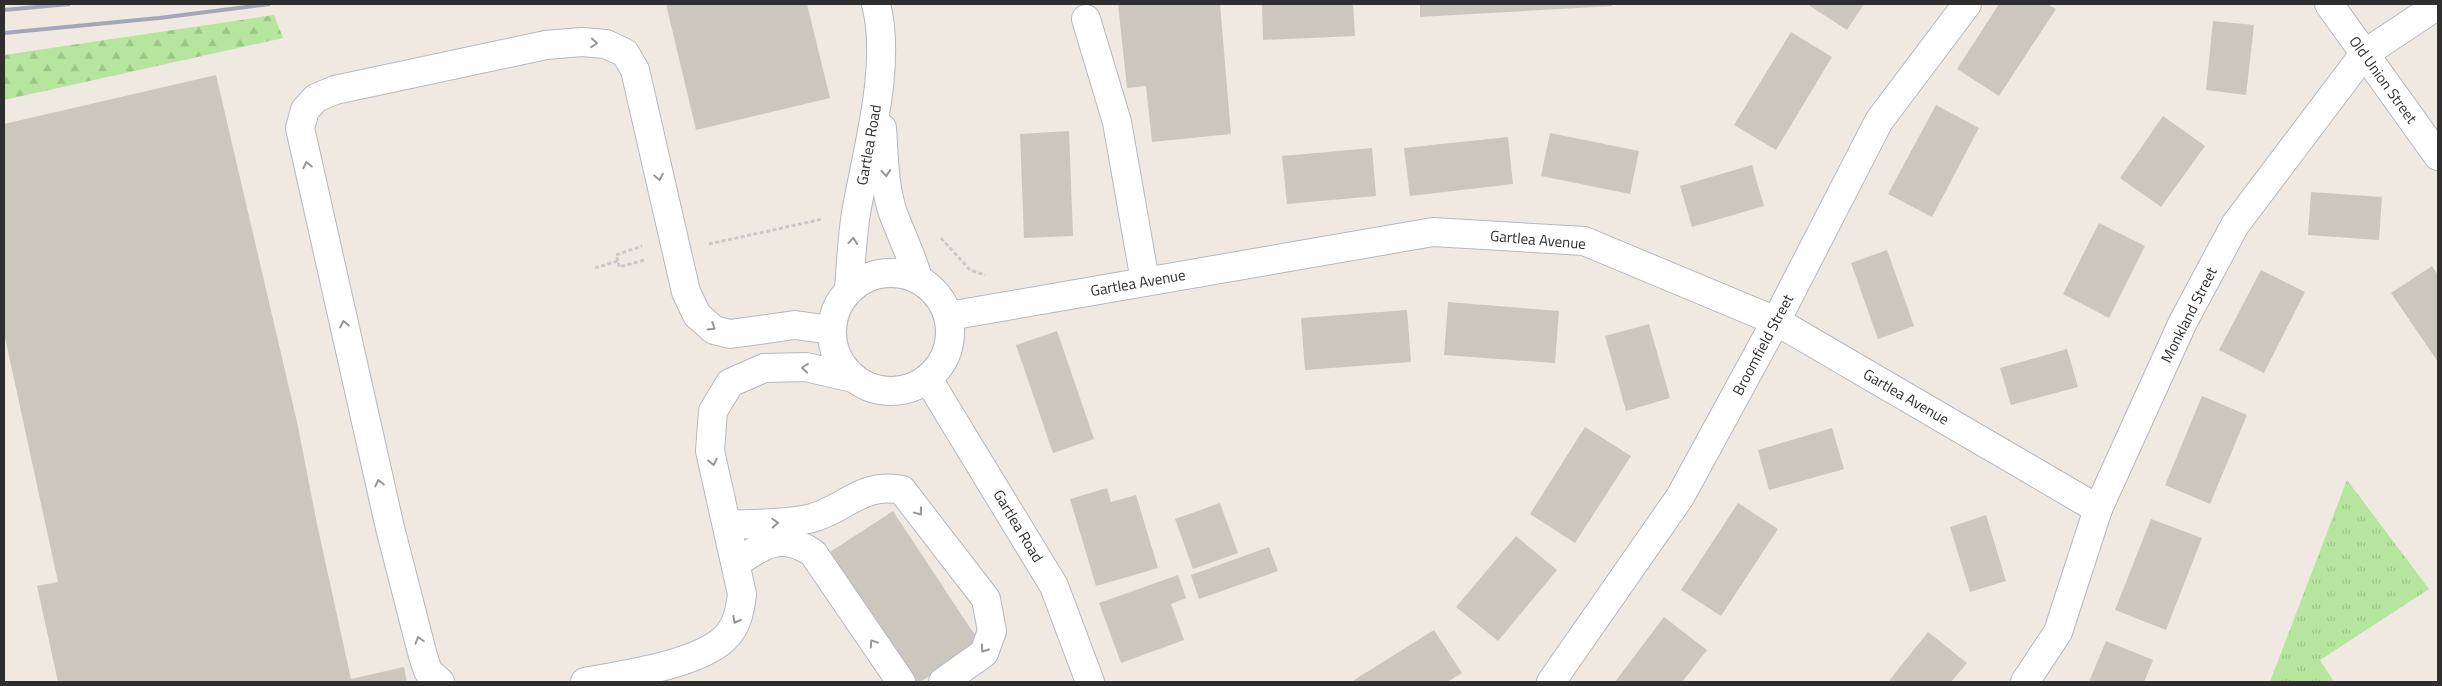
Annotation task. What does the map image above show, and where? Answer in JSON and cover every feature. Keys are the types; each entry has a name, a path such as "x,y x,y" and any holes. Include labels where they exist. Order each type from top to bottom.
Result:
{"street":[{"name":"Gartlea Road","path":"849,289 856,214 880,76 879,14 876,4"},
{"name":"Broomfield Street","path":"1552,682 1680,497 1776,322 1880,121 1967,4"},
{"name":"Old Union Street","path":"2329,4 2438,156"},
{"name":"Monkland Street","path":"2025,682 2058,632 2098,509 2183,322 2235,226 2364,54 2438,5"},
{"path":"1086,18 1118,122 1145,281"},
{"path":"440,682 428,670 416,630 374,463 311,184 300,128 304,110 316,98 335,90 546,45 582,42 606,44 625,53 635,70 686,292 697,315 714,330 730,334 795,325 831,330"},
{"name":"Gartlea Road","path":"878,89 889,194 893,212 911,252 918,279"},
{"name":"Gartlea Avenue","path":"948,316 1433,232 1584,241 1776,322 2098,509"},
{"name":"Gartlea Road","path":"893,272 918,279 935,292 948,316 950,340 944,360 928,379 909,389 895,392 874,390 853,378 835,355 831,330 835,309 849,289 868,276 893,272"},
{"path":"585,682 697,655 724,640 740,616 742,594 710,451 713,411 730,383 764,368 806,367 853,378"},
{"name":"Gartlea Road","path":"928,379 1054,586 1090,682"},
{"path":"727,525 794,522 814,517 871,490 887,487 902,490 986,599 992,631 984,653 942,682"},
{"path":"736,563 761,545 775,542 801,545 813,553 901,682"}],"path":[{"path":"595,268 618,261 619,267 653,258"}],"green space":[{"path":"274,15 283,38 4,100 4,55"},
{"path":"2347,480 2429,589 2320,660 2334,682 2270,682"}],"building":[{"path":"666,4 807,4 830,98 696,130"},
{"path":"1118,4 1220,4 1231,134 1152,142 1146,86 1127,88"},
{"path":"1262,4 1353,4 1355,36 1263,40"},
{"path":"1420,4 1612,4 1612,6 1420,17"},
{"path":"1807,4 1864,4 1847,30"},
{"path":"1999,4 2047,4 2056,9 1999,96 1957,69"},
{"path":"2213,21 2254,25 2246,95 2206,90"},
{"path":"1791,32 1832,57 1776,150 1734,125"},
{"path":"216,75 297,422 351,679 404,667 407,682 58,682 37,586 58,582 4,333 4,124"},
{"path":"1936,105 1979,128 1932,217 1888,194"},
{"path":"2163,116 2205,146 2161,207 2120,178"},
{"path":"1069,131 1073,236 1024,238 1020,134"},
{"path":"1550,133 1639,151 1630,194 1541,176"},
{"path":"1508,137 1513,184 1410,196 1404,148"},
{"path":"1372,148 1376,196 1287,204 1282,156"},
{"path":"1752,165 1764,206 1692,227 1680,186"},
{"path":"2311,192 2382,197 2379,240 2308,235"},
{"path":"2099,223 2145,246 2109,318 2063,294"},
{"path":"1887,250 1914,326 1878,339 1851,263"},
{"path":"2432,266 2438,275 2438,362 2391,293"},
{"path":"2261,270 2305,292 2264,373 2219,350"},
{"path":"1448,302 1559,311 1555,363 1444,355"},
{"path":"1407,310 1411,362 1305,370 1301,318"},
{"path":"1649,324 1670,398 1626,411 1605,336"},
{"path":"1057,331 1094,439 1053,453 1016,345"},
{"path":"2067,349 2078,387 2011,405 2000,368"},
{"path":"2202,396 2247,415 2210,504 2165,485"},
{"path":"1585,427 1631,456 1575,543 1530,514"},
{"path":"1832,428 1844,469 1769,490 1758,450"},
{"path":"1107,488 1111,502 1136,495 1158,568 1096,586 1070,499"},
{"path":"1220,503 1238,553 1193,569 1175,519"},
{"path":"1738,503 1778,529 1721,616 1681,590"},
{"path":"893,511 980,643 920,682 916,682 830,552"},
{"path":"1986,515 2006,581 1970,592 1950,527"},
{"path":"2151,519 2202,538 2166,630 2115,610"},
{"path":"1516,536 1557,570 1498,641 1456,607"},
{"path":"1269,547 1278,571 1199,599 1191,575"},
{"path":"1178,575 1186,598 1171,604 1184,640 1121,663 1099,603"},
{"path":"1664,617 1707,650 1682,682 1615,682"},
{"path":"1434,630 1462,673 1447,682 1351,682"},
{"path":"1928,632 1967,663 1951,682 1888,682"},
{"path":"2106,641 2153,660 2144,682 2089,682"}],"railway":[{"path":"4,10 69,4"},
{"path":"4,33 159,18 269,4"}]}
